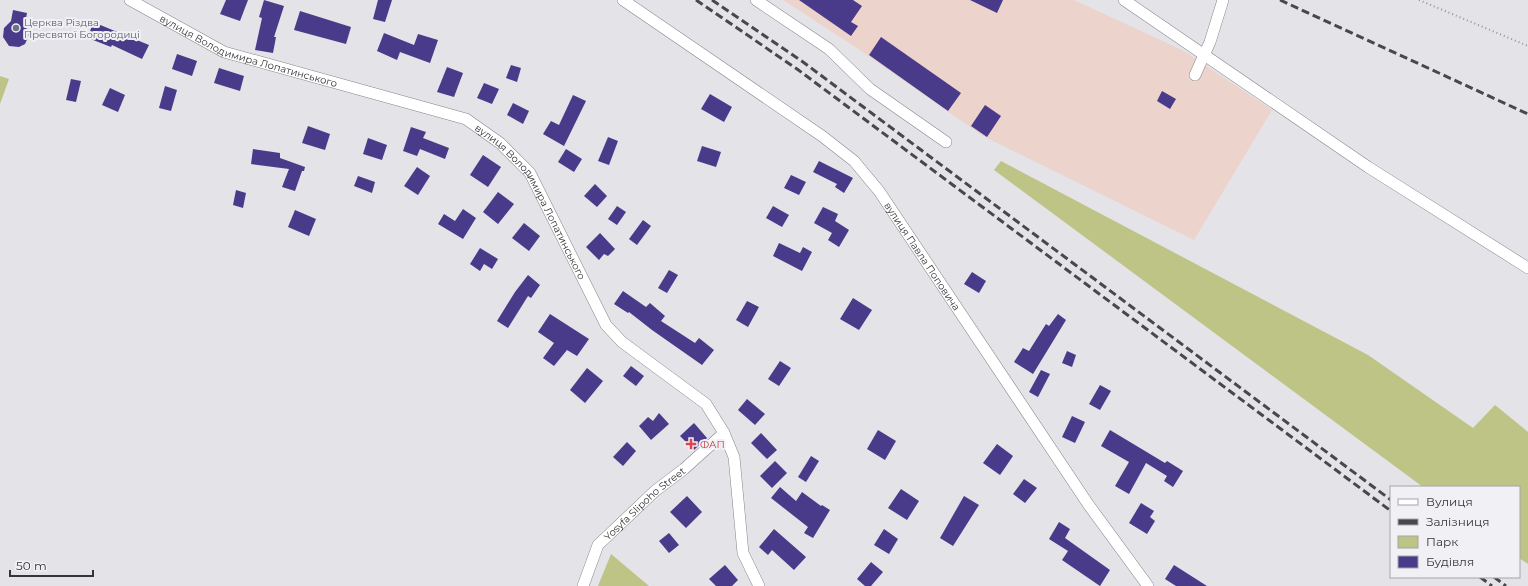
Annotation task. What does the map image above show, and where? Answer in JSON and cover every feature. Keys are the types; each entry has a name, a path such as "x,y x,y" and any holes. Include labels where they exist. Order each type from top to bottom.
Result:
{"street":[{"name":"вулиця Володимира Лопатинського","path":"130,0 224,52 466,119 500,143 530,173 606,325 622,342 706,404 724,433 734,457 743,553 759,586"},
{"name":"вулиця Павла Поповича","path":"623,0 822,136 854,161 879,191 1088,504 1148,586"},
{"path":"756,0 829,49 870,88 946,142"},
{"path":"1124,0 1368,167 1528,268"},
{"path":"1195,75 1210,42 1223,0"},
{"name":"Yosyfa Slipoho Street","path":"583,586 598,545 655,491 684,469 724,433"}],"path":[{"path":"1419,0 1528,46"}],"shaded area":[{"path":"783,0 1074,0 1184,51 1272,110 1194,240 983,136 860,50"}],"green space":[{"path":"0,76 9,79 0,104"},
{"path":"1001,161 1368,355 1473,428 1495,405 1528,432 1528,564 1520,559 1520,486 1422,486 994,170"},
{"path":"611,554 649,586 598,586"}],"building":[{"path":"226,0 248,0 240,21 220,14"},
{"path":"264,0 284,6 274,37 276,37 273,53 255,50 262,18 259,17"},
{"path":"378,0 392,0 385,22 373,19"},
{"path":"799,0 853,0 862,6 851,22 858,26 851,36"},
{"path":"970,0 1003,0 997,13"},
{"name":"Церква Різдва Пресвятої Богородиці","path":"13,10 27,13 25,24 29,35 25,44 19,47 9,46 3,37 4,28 11,21"},
{"path":"300,11 351,27 346,44 294,30"},
{"path":"93,22 149,45 142,59 112,45 111,47 88,38"},
{"path":"384,33 414,45 418,34 438,40 430,63 400,52 397,60 377,51"},
{"path":"881,37 961,93 948,111 869,55"},
{"path":"177,54 197,61 192,76 172,69"},
{"path":"511,65 521,68 517,82 506,78"},
{"path":"447,67 463,73 454,97 437,92"},
{"path":"219,68 244,76 240,91 214,83"},
{"path":"71,79 81,81 76,102 66,100"},
{"path":"484,83 499,89 492,104 477,98"},
{"path":"165,86 177,90 171,111 159,108"},
{"path":"110,88 125,95 118,112 102,105"},
{"path":"1162,91 1176,99 1170,109 1157,101"},
{"path":"710,94 732,107 724,122 701,109"},
{"path":"573,95 586,101 564,146 543,134 551,121 559,125"},
{"path":"513,103 529,111 523,124 507,115"},
{"path":"985,105 1001,116 987,137 971,126"},
{"path":"308,126 330,134 325,150 302,143"},
{"path":"411,127 426,132 423,138 449,148 445,159 420,149 417,156 403,151"},
{"path":"608,137 618,141 609,165 598,161"},
{"path":"368,138 387,145 382,160 363,154"},
{"path":"702,146 721,152 716,167 697,161"},
{"path":"253,149 280,153 280,158 305,167 304,171 302,171 295,191 282,187 289,169 251,164"},
{"path":"566,149 582,159 574,172 558,162"},
{"path":"483,155 501,167 488,187 470,175"},
{"path":"819,161 853,178 844,193 835,187 837,184 813,172"},
{"path":"417,167 430,176 418,195 404,186"},
{"path":"791,175 806,182 799,195 784,188"},
{"path":"358,176 375,182 372,193 354,186"},
{"path":"595,184 607,196 597,207 584,196"},
{"path":"236,190 246,193 243,208 233,205"},
{"path":"498,192 514,204 498,224 483,212"},
{"path":"617,206 626,212 617,225 608,219"},
{"path":"773,206 789,215 782,227 766,218"},
{"path":"823,207 838,214 835,221 849,230 839,247 828,240 832,233 814,223"},
{"path":"463,209 476,218 463,239 438,224 444,214 455,221"},
{"path":"295,210 316,219 309,236 288,227"},
{"path":"643,220 651,226 637,245 629,239"},
{"path":"524,223 540,236 529,251 512,238"},
{"path":"600,233 615,249 608,256 604,254 599,260 586,247"},
{"path":"779,243 800,253 803,247 812,252 802,271 773,256"},
{"path":"480,248 498,259 492,269 484,264 480,271 470,264"},
{"path":"669,270 678,275 667,293 658,288"},
{"path":"972,272 986,281 979,293 964,284"},
{"path":"528,275 540,285 531,298 528,296 508,328 497,321 515,292"},
{"path":"623,291 646,307 650,303 665,316 661,321 695,343 699,338 714,350 702,365 629,312 628,313 614,304"},
{"path":"853,298 872,310 859,330 840,319"},
{"path":"747,301 759,307 748,327 736,320"},
{"path":"550,314 589,339 577,356 567,350 554,366 543,358 554,343 538,332"},
{"path":"1058,314 1066,320 1033,374 1014,362 1023,348 1029,351 1046,324 1049,326"},
{"path":"1067,351 1076,355 1072,367 1062,363"},
{"path":"780,361 791,368 779,386 768,379"},
{"path":"631,366 644,376 636,386 623,376"},
{"path":"587,368 603,381 585,403 570,390"},
{"path":"1041,370 1050,374 1038,397 1029,392"},
{"path":"1100,385 1111,391 1100,410 1089,404"},
{"path":"747,399 765,414 755,425 738,410"},
{"path":"659,413 669,424 651,440 639,426 648,417 653,421"},
{"path":"1072,416 1085,422 1075,443 1062,437"},
{"path":"694,423 707,438 694,450 680,436"},
{"path":"878,430 896,441 885,460 867,449"},
{"path":"1110,430 1165,463 1167,461 1183,471 1173,487 1164,481 1167,476 1146,463 1129,494 1115,486 1129,462 1101,446"},
{"path":"761,433 777,450 767,459 751,443"},
{"path":"627,442 636,451 623,466 613,457"},
{"path":"997,444 1013,456 1000,475 983,463"},
{"path":"811,456 819,461 806,482 798,477"},
{"path":"775,461 787,473 772,488 760,476"},
{"path":"1024,479 1037,488 1025,503 1013,494"},
{"path":"780,487 796,501 802,492 821,506 822,505 830,510 813,538 804,533 808,527 771,498"},
{"path":"901,489 919,501 907,520 888,508"},
{"path":"687,496 702,512 686,528 670,512"},
{"path":"964,496 979,505 953,546 940,538"},
{"path":"1141,503 1154,511 1150,517 1155,521 1147,534 1129,523"},
{"path":"1059,522 1070,529 1065,538 1110,570 1100,586 1062,560 1068,551 1049,539"},
{"path":"774,529 806,557 794,570 772,550 768,555 759,547"},
{"path":"884,529 898,539 889,554 874,545"},
{"path":"669,533 679,545 669,553 659,541"},
{"path":"871,562 883,572 871,586 865,586 857,579"},
{"path":"725,565 738,580 732,586 716,586 709,579"},
{"path":"1174,565 1207,586 1176,586 1165,579"}],"railway":[{"path":"696,0 797,69 1390,510"},
{"path":"712,0 803,62 1390,499"},
{"path":"1280,0 1528,114"},
{"path":"1481,578 1492,586"},
{"path":"1495,578 1506,586"}],"place":[{"name":"Церква Різдва Пресвятої Богородиці","path":"16,28"},
{"name":"ФАП","path":"691,444"}]}
